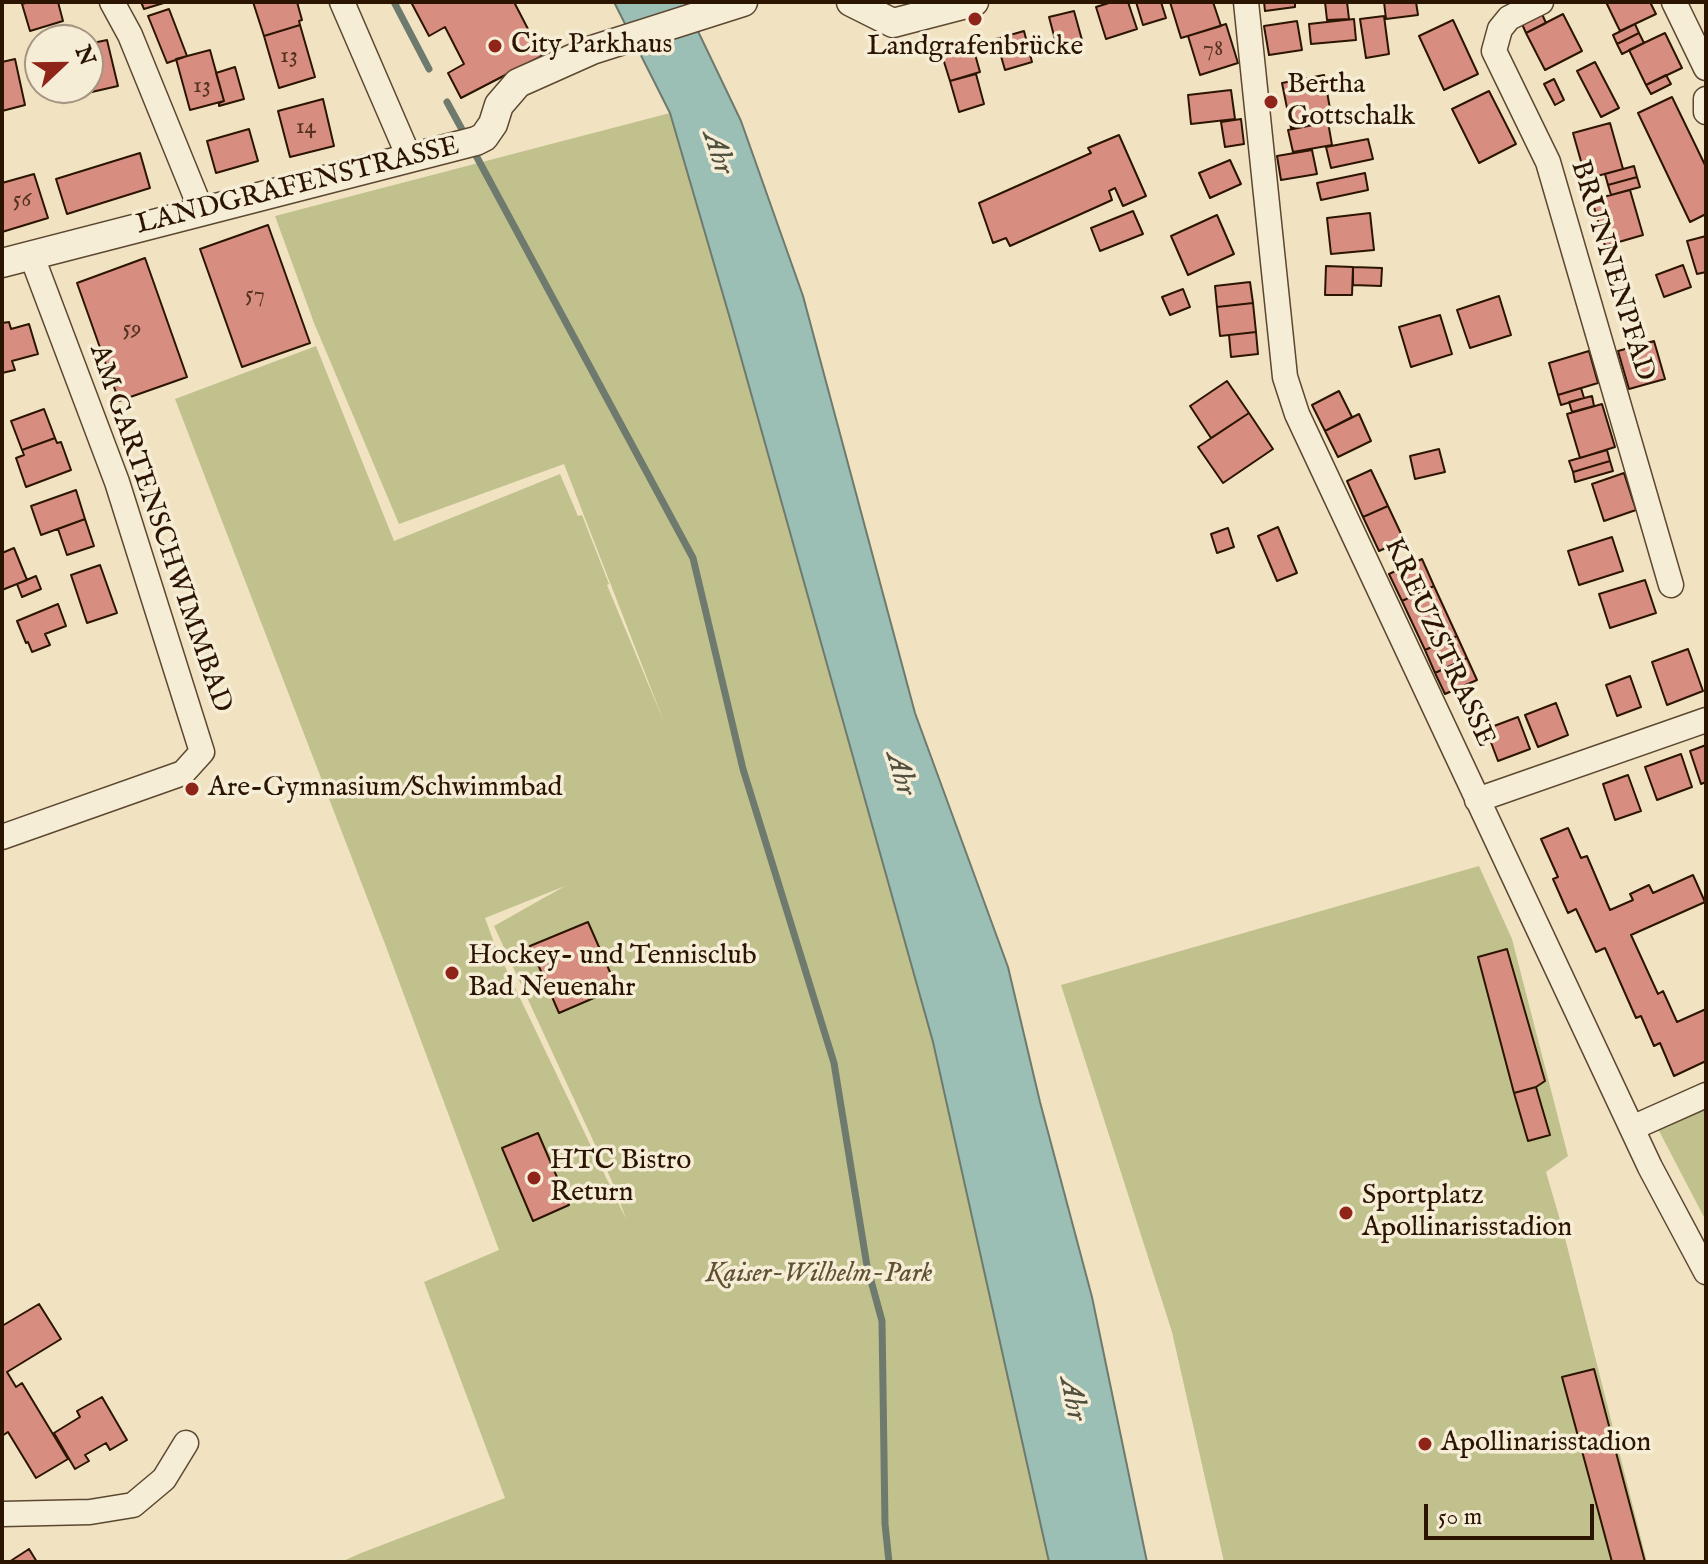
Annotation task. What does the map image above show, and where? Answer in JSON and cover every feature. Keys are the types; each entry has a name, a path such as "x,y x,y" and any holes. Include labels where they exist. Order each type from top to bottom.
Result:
{"street":[{"path":"112,2 130,35 202,212"},
{"path":"342,2 409,157"},
{"path":"851,2 893,23 974,2"},
{"name":"KREUZSTRASSE","path":"1246,2 1285,377 1297,414 1650,1167 1706,1272"},
{"name":"BRUNNENPFAD","path":"1541,2 1509,18 1500,29 1494,51 1548,162 1671,585"},
{"path":"1674,2 1706,68"},
{"name":"LANDGRAFENSTRASSE","path":"2,263 470,143 484,137 493,124 499,105 518,83 592,50 736,5"},
{"path":"1706,99 1706,112"},
{"name":"AM GARTENSCHWIMMBAD","path":"2,837 183,773 202,752 117,482 31,254"},
{"path":"1477,800 1706,720"},
{"path":"1632,1128 1706,1095"},
{"path":"2,1514 90,1512 133,1505 164,1479 186,1443"}],"green space":[{"name":"Kaiser-Wilhelm-Park","path":"670,113 933,1042 1049,1562 341,1562 505,1498 424,1282 499,1250 175,399 316,346 394,541 560,474 578,516 582,515 607,585 664,722 564,464 399,524 314,323 275,216","holes":["565,886 494,926 615,1188 626,1219 496,948 485,918"]},
{"name":"Sportplatz Apollinarisstadion","path":"1479,866 1512,939 1568,1156 1546,1172 1647,1562 1224,1562 1172,1332 1061,985"},
{"path":"1706,1105 1706,1221 1657,1127"}],"water":[{"name":"Ahr","path":"614,2 684,2 741,121 803,296 915,713 1008,967 1092,1297 1147,1562 1049,1562 933,1042 670,113"}],"building":[{"path":"58,2 63,21 28,24 22,4"},
{"path":"141,2 167,2 144,9"},
{"path":"253,2 297,2 302,20 299,21 300,25 264,36"},
{"name":"City Parkhaus","path":"411,2 514,2 542,56 461,98 448,73 464,64 445,27 429,36"},
{"path":"1112,2 1128,2 1137,29 1106,39 1096,7"},
{"path":"1136,2 1161,2 1166,18 1143,25"},
{"path":"1170,2 1213,2 1221,26 1181,38"},
{"path":"1264,2 1295,2 1295,7 1265,11"},
{"path":"1325,2 1347,2 1349,19 1327,20"},
{"path":"1384,2 1416,2 1418,15 1386,19"},
{"path":"1606,2 1650,2 1656,14 1620,31"},
{"path":"169,9 187,56 167,63 148,16"},
{"path":"1074,11 1082,40 1057,47 1049,17"},
{"path":"1542,14 1546,23 1526,33 1522,24"},
{"path":"1563,14 1582,51 1545,70 1526,33"},
{"path":"1384,16 1389,54 1366,58 1360,19"},
{"path":"1354,19 1356,40 1311,44 1309,24"},
{"path":"1453,20 1478,74 1444,90 1419,36"},
{"path":"1297,21 1302,50 1269,55 1264,26"},
{"path":"1226,24 1238,63 1200,75 1188,36"},
{"path":"1635,24 1639,33 1617,44 1613,35"},
{"path":"300,25 315,77 279,88 264,36"},
{"path":"1024,31 1032,62 1005,70 996,39"},
{"path":"1639,33 1644,43 1622,54 1617,44"},
{"path":"1665,33 1682,68 1646,85 1629,50"},
{"path":"107,40 118,86 104,89 104,41"},
{"path":"971,40 980,72 950,81 940,49"},
{"path":"210,50 224,101 190,110 176,59"},
{"path":"15,59 25,105 2,111 2,62"},
{"path":"1595,62 1619,108 1601,117 1577,71"},
{"path":"235,67 244,99 219,106 224,101 216,73"},
{"path":"976,74 984,104 959,112 950,81"},
{"path":"1324,75 1332,120 1291,128 1282,83"},
{"path":"1666,75 1671,84 1651,94 1646,85"},
{"path":"1554,79 1564,100 1555,105 1544,84"},
{"path":"1231,90 1235,119 1191,124 1188,95"},
{"path":"1489,91 1516,144 1479,163 1452,109"},
{"path":"1672,97 1706,167 1706,214 1690,222 1638,113"},
{"path":"323,99 334,146 290,157 278,111"},
{"path":"1241,119 1244,144 1225,147 1221,122"},
{"path":"1328,122 1332,145 1293,152 1288,130"},
{"path":"1610,123 1623,169 1586,179 1573,133"},
{"path":"249,129 258,161 216,173 207,141"},
{"path":"1119,135 1146,196 1123,206 1115,188 1109,191 1112,200 1010,246 1006,238 993,243 979,203 1091,153 1088,148"},
{"path":"1368,139 1373,159 1331,168 1326,147"},
{"path":"1312,150 1317,174 1281,180 1277,156"},
{"path":"140,153 150,188 67,214 56,179"},
{"path":"1230,160 1241,184 1210,198 1199,173"},
{"path":"1634,166 1637,177 1608,185 1605,174"},
{"path":"1365,173 1368,190 1321,200 1317,183"},
{"path":"34,174 48,218 2,232 2,183"},
{"path":"1637,177 1640,187 1611,195 1608,185"},
{"path":"1630,190 1643,235 1605,246 1592,200"},
{"path":"1133,211 1143,234 1100,251 1091,228"},
{"path":"1370,213 1374,250 1331,254 1327,218"},
{"path":"1217,215 1234,254 1188,275 1171,236"},
{"path":"268,225 310,343 242,367 200,249"},
{"path":"1706,236 1706,272 1697,274 1687,241"},
{"path":"145,258 187,377 119,401 77,283"},
{"path":"1683,265 1691,287 1664,297 1656,275"},
{"path":"1326,266 1353,267 1352,295 1325,295"},
{"path":"1353,267 1382,268 1381,286 1353,285"},
{"path":"1250,282 1253,303 1217,307 1215,286"},
{"path":"1183,289 1190,307 1170,315 1162,297"},
{"path":"1499,296 1511,335 1470,348 1457,310"},
{"path":"1253,303 1256,332 1220,336 1217,307"},
{"path":"1440,315 1452,354 1411,367 1399,327"},
{"path":"9,322 11,329 29,324 38,354 12,361 15,370 2,373 2,323"},
{"path":"1256,332 1258,354 1231,357 1229,335"},
{"path":"1654,341 1665,379 1629,389 1618,351"},
{"path":"1589,351 1598,383 1558,395 1549,363"},
{"path":"1227,381 1249,413 1211,438 1190,406"},
{"path":"1581,388 1584,398 1561,405 1558,395"},
{"path":"1339,391 1352,417 1325,431 1312,405"},
{"path":"1592,396 1594,406 1572,412 1569,402"},
{"path":"1602,404 1615,447 1580,458 1567,414"},
{"path":"44,409 55,438 22,450 11,421"},
{"path":"1249,413 1273,449 1223,483 1198,447"},
{"path":"1359,414 1371,441 1338,457 1325,431"},
{"path":"55,438 57,443 61,442 71,470 26,487 16,458 24,455 22,450"},
{"path":"1439,449 1445,472 1415,479 1410,456"},
{"path":"1607,450 1610,461 1573,472 1569,461"},
{"path":"1610,461 1613,471 1575,482 1573,472"},
{"path":"1371,470 1388,506 1363,517 1347,481"},
{"path":"1624,473 1636,510 1604,521 1592,484"},
{"path":"76,490 85,519 41,535 31,506"},
{"path":"1388,506 1404,540 1379,551 1363,517"},
{"path":"85,519 94,546 67,555 58,529"},
{"path":"1278,527 1297,573 1277,581 1258,536"},
{"path":"1228,528 1234,547 1217,553 1211,534"},
{"path":"1612,537 1623,571 1579,585 1568,551"},
{"path":"14,548 27,580 2,590 2,553"},
{"path":"1422,559 1434,586 1402,601 1389,574"},
{"path":"100,565 117,613 87,623 71,575"},
{"path":"36,576 41,589 22,597 17,584"},
{"path":"1645,580 1656,613 1610,628 1599,594"},
{"path":"1434,586 1457,636 1425,650 1402,601"},
{"path":"58,604 66,626 45,634 50,645 32,652 17,621"},
{"path":"1457,636 1467,658 1435,673 1425,650"},
{"path":"1688,649 1703,691 1667,705 1652,662"},
{"path":"1467,658 1477,680 1445,694 1435,673"},
{"path":"1630,676 1641,707 1617,716 1606,685"},
{"path":"1556,703 1568,735 1538,747 1525,715"},
{"path":"1518,717 1530,749 1498,761 1486,729"},
{"path":"1706,745 1706,782 1701,784 1690,751"},
{"path":"1681,754 1692,787 1657,800 1645,767"},
{"path":"1628,775 1641,811 1615,820 1603,784"},
{"path":"1568,828 1581,858 1587,856 1610,910 1633,900 1630,894 1649,885 1653,893 1693,875 1705,902 1631,935 1658,994 1663,991 1677,1022 1706,1009 1706,1061 1674,1076 1660,1043 1654,1046 1641,1016 1636,1018 1605,948 1596,952 1576,909 1568,913 1553,879 1558,877 1541,839"},
{"path":"588,922 617,988 559,1013 530,946"},
{"path":"1507,949 1545,1081 1514,1093 1478,957"},
{"path":"1536,1087 1550,1135 1528,1141 1514,1093"},
{"path":"538,1133 569,1205 533,1221 502,1148"},
{"path":"39,1304 61,1339 7,1372 16,1387 22,1383 68,1459 36,1478 8,1432 2,1436 2,1326"},
{"path":"1594,1369 1645,1562 1612,1562 1562,1377"},
{"path":"102,1397 127,1440 110,1450 106,1443 85,1455 89,1461 75,1469 54,1433 80,1417 77,1411"},
{"path":"29,1549 37,1562 9,1562"}],"waterway":[{"path":"394,2 429,69"},
{"path":"447,102 465,135"},
{"path":"473,150 693,558 743,769 834,1063 867,1266 882,1321 885,1524 889,1562"}],"place":[{"name":"Landgrafenbrücke","path":"975,19"},
{"name":"City Parkhaus","path":"495,46"},
{"name":"Bertha Gottschalk","path":"1271,102"},
{"name":"Are-Gymnasium/Schwimmbad","path":"192,789"},
{"name":"Hockey- und Tennisclub Bad Neuenahr","path":"452,973"},
{"name":"HTC Bistro Return","path":"534,1178"},
{"name":"Sportplatz Apollinarisstadion","path":"1346,1213"},
{"name":"Apollinarisstadion","path":"1425,1444"}]}
